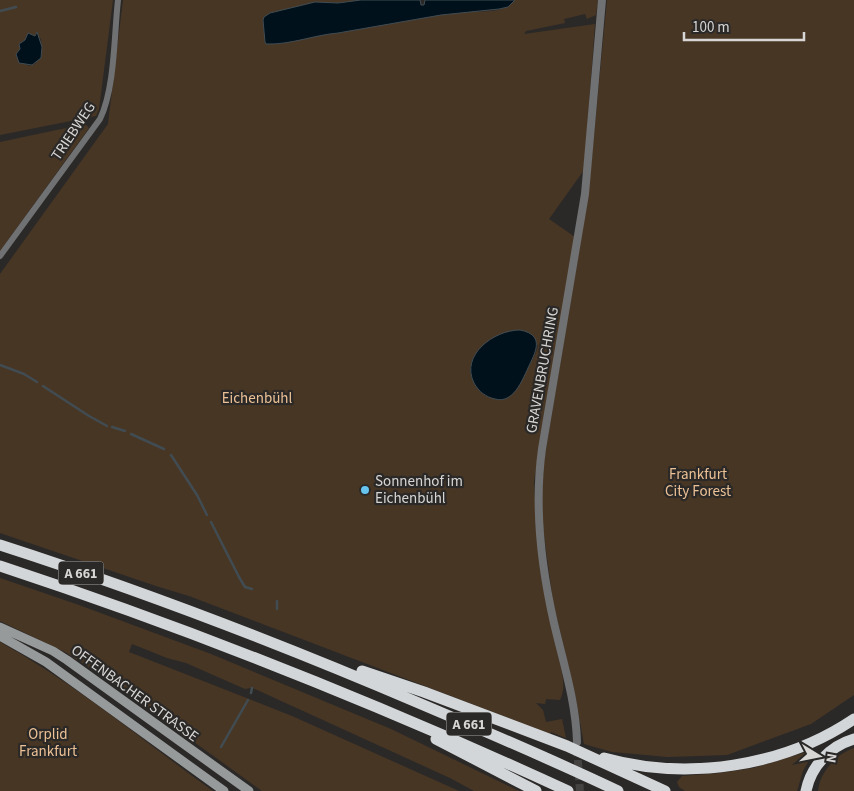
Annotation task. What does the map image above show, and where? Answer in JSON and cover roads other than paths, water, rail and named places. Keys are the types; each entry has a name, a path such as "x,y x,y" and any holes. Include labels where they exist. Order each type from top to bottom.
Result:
{"highway":[{"name":"A 661","path":"0,545 162,601 319,660 508,741 618,791"},
{"name":"A 661","path":"0,566 115,605 255,658 459,742 568,791"},
{"path":"319,660 375,675 572,744 612,760 648,766 716,767 760,760 825,736 854,719"},
{"path":"377,708 536,791"},
{"path":"806,791 810,777 820,762 836,746 854,739"},
{"path":"572,744 665,791"}],"main road":[{"name":"OFFENBACHER STRASSE","path":"0,627 32,640 67,660 249,791"},
{"name":"OFFENBACHER STRASSE","path":"0,636 46,662 224,791"}],"street":[{"name":"TRIEBWEG","path":"0,256 100,119 110,86 118,0"},
{"name":"GRAVENBRUCHRING","path":"572,744 576,717 545,577 538,486 542,449 585,194 602,0"}],"water":[{"path":"361,0 420,0 421,5 424,5 425,0 515,0 508,7 499,9 441,15 284,43 266,44 265,42 263,20 270,13 315,2 338,3"},
{"path":"37,32 42,47 41,58 32,65 19,63 16,54 20,49 19,44 25,40 28,33 35,36"},
{"path":"520,330 528,332 536,340 535,351 526,373 512,395 501,400 489,397 480,391 474,383 471,373 472,363 476,354 490,339 510,331"}],"waterway":[{"path":"0,11 16,7"},
{"path":"0,365 24,374 37,382"},
{"path":"43,386 107,426"},
{"path":"112,427 125,431"},
{"path":"131,434 164,449"},
{"path":"171,455 197,495 207,515"},
{"path":"211,522 245,587 252,589"},
{"path":"277,601 277,609"},
{"path":"251,693 252,688"},
{"path":"221,747 248,700"}],"tunnel":[{"path":"577,748 580,791"}],"place":[{"name":"Sonnenhof im Eichenbühl","path":"365,490"}],"park label":[{"name":"Eichenbühl","path":"257,398"},
{"name":"Frankfurt City Forest","path":"698,482"},
{"name":"Orplid Frankfurt","path":"48,742"}]}
